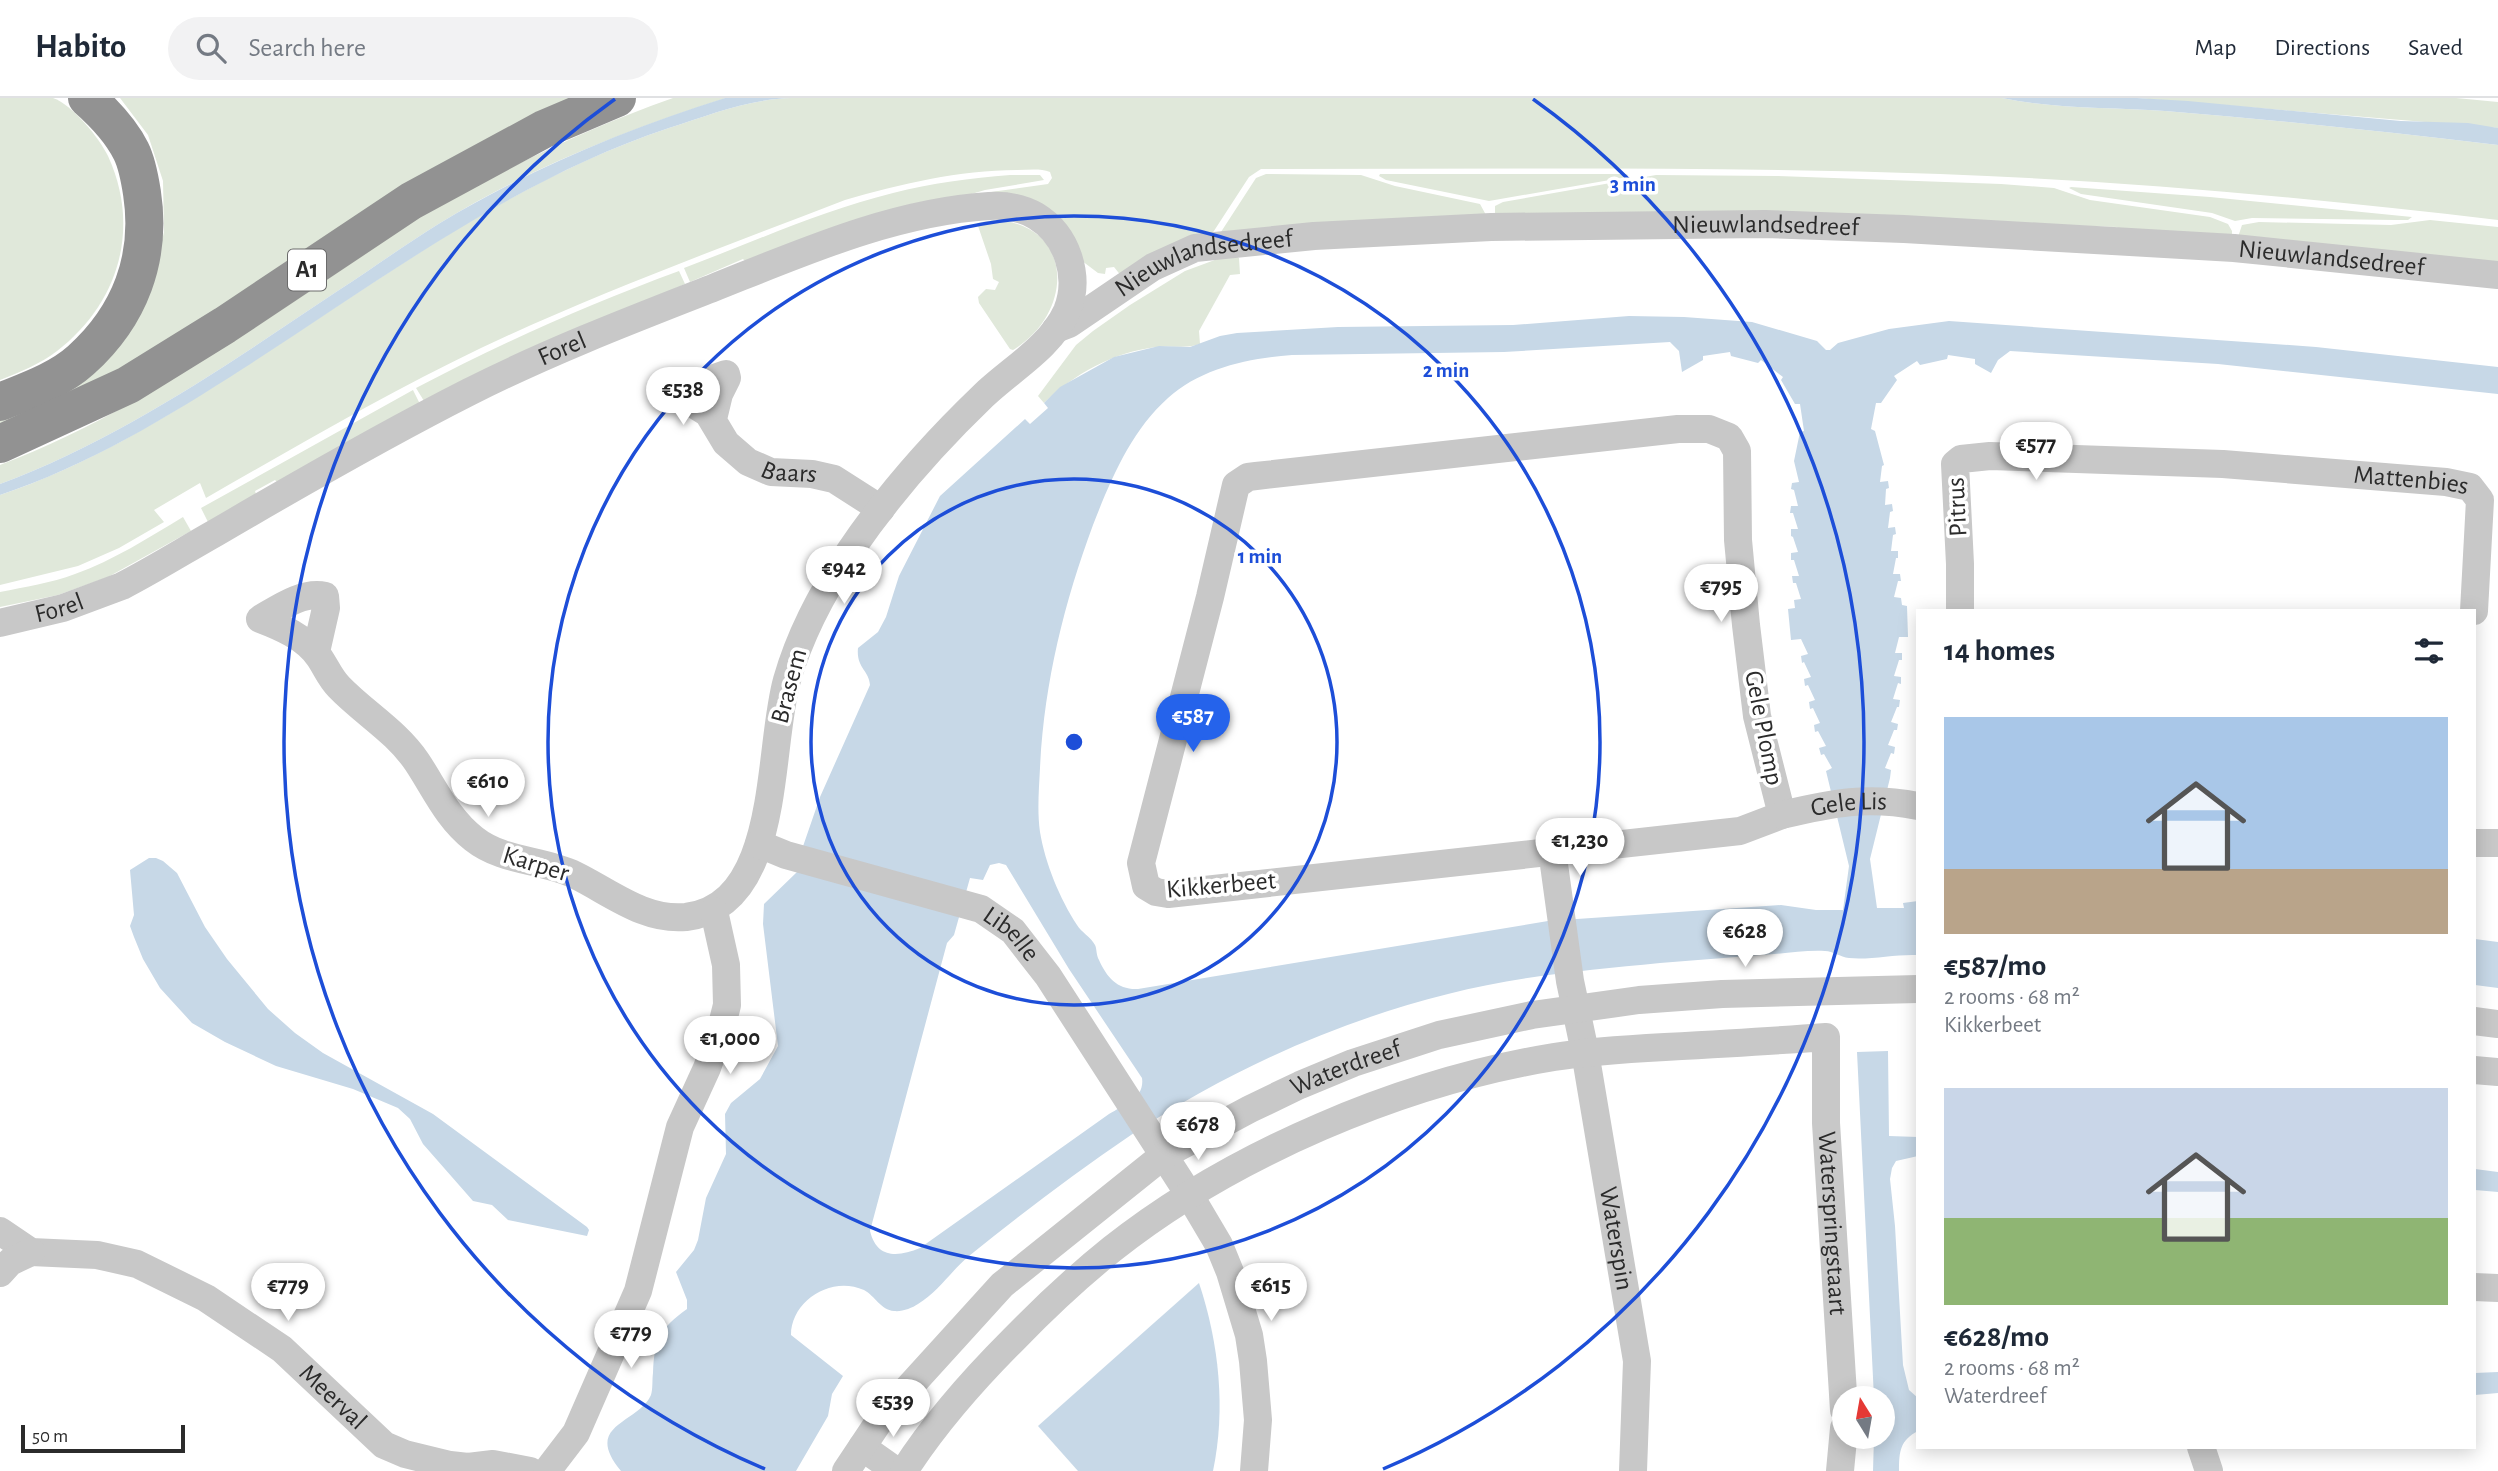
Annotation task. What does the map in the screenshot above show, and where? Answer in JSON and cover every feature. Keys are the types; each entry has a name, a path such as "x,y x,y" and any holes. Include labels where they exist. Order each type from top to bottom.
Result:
{"highway":[{"path":"0,401 38,386 79,362 108,332 127,301 138,275 144,251 145,213 132,152 105,114 87,98"},
{"name":"A1","path":"0,444 128,385 225,325 411,201 544,129 617,98"}],"street":[{"name":"Forel","path":"0,623 63,608 122,586 469,392 514,371 693,296 881,226 935,213 992,205 1008,206 1037,217 1060,239 1072,268 1070,300 1065,316 1056,329"},
{"name":"Nieuwlandsedreef","path":"1056,329 1069,324 1124,285 1182,252 1209,246 1314,236 1491,227 1683,224 1835,226 2152,243 2498,275"},
{"path":"1072,268 1124,285"},
{"name":"Brasem","path":"714,911 737,888 760,844 784,691 797,650 832,578 881,509 921,461 981,397 1039,348 1056,329"},
{"name":"Baars","path":"713,419 726,443 748,462 771,472 812,474 834,479 881,509"},
{"name":"Gele Plomp","path":"1494,449 1678,429 1709,429 1729,437 1737,451 1738,540 1745,625 1758,716 1782,815 1740,831 1552,850"},
{"name":"Kikkerbeet","path":"1494,449 1248,477 1236,485 1141,863 1143,878 1146,886 1156,892 1168,894 1552,850"},
{"name":"Pitrus","path":"1960,609 1955,464 1961,459 1990,456 2223,464"},
{"name":"Mattenbies","path":"2223,464 2446,482 2470,487 2480,500 2474,609"},
{"name":"Karper","path":"316,652 326,608 325,596 302,598 252,620 286,629 316,652 339,688 383,725 410,753 456,824 483,846 499,854 569,871 634,907 666,917 714,911"},
{"name":"Gele Lis","path":"1782,815 1830,803 1889,800 1916,806"},
{"path":"2476,843 2498,843"},
{"name":"Libelle","path":"760,844 786,855 981,909 1013,931 1048,976 1219,1245 1249,1335 1258,1420 1254,1471"},
{"name":"Waterspin","path":"1552,850 1559,912 1636,1361 1633,1471"},
{"path":"547,1471 576,1433 638,1291 680,1128 711,1057 727,1005 726,965 714,911"},
{"name":"Waterdreef","path":"846,1471 883,1417 1002,1285 1164,1156 1250,1109 1353,1063 1439,1035 1501,1021 1639,1000 1916,989"},
{"path":"2476,1021 2498,1024"},
{"name":"Waterdreef","path":"904,1471 920,1445 964,1391 1042,1311 1113,1249 1190,1196 1275,1148 1400,1095 1502,1067 1585,1052 1826,1037"},
{"name":"Waterspringstaart","path":"1826,1037 1826,1123 1842,1386"},
{"path":"2476,1070 2498,1072"},
{"name":"Meerval","path":"0,1231 31,1251 97,1255 137,1264 206,1298 282,1349 384,1445 414,1457 450,1465 468,1467 493,1464 530,1471"},
{"path":"0,1273 10,1262 31,1251"},
{"path":"2476,1287 2498,1288"},
{"path":"862,1447 896,1471"},
{"path":"1840,1471 1842,1449"},
{"path":"2203,1449 2209,1471"}],"shaded area":[{"path":"0,98 53,98 69,107 85,123 108,156 118,183 123,210 123,237 118,263 109,287 96,310 78,332 44,360 0,380"},
{"path":"120,98 602,98 232,313 0,429 0,413 155,270 164,232 163,181 148,135"},
{"path":"673,98 726,98 579,152 474,203 175,397 90,444 0,484 0,465 58,441 167,382 435,207 557,145"},
{"path":"792,98 2002,98 2063,106 2249,118 2498,145 2498,220 2219,191 1940,174 1685,169 1261,169 1249,177 1210,237 1122,277 1114,267 1106,268 1105,274 1098,273 991,192 1048,184 1052,178 1050,172 995,171 952,175 845,200 571,308 411,383 206,498 200,483 154,510 164,522 119,548 78,566 0,585 0,495 62,471 151,425 444,237 553,176 610,150 669,128 745,105"},
{"path":"2137,98 2456,98 2498,102 2498,128"},
{"path":"1266,174 1361,175 1395,186 1480,204 1486,215 1219,235 1256,178"},
{"path":"1010,175 1040,175 1044,180 985,190 745,261 743,259 690,282 684,268 866,200 907,189"},
{"path":"1628,175 1489,201 1386,180 1379,176"},
{"path":"1656,175 1777,176 2054,188 2090,200 2210,217 2228,224 2232,237 2122,234 2117,227 2058,225 1495,216 1495,206 1503,202"},
{"path":"2069,188 2210,197 2412,217 2408,220 2252,218 2235,221 2212,213 2081,194"},
{"path":"993,220 1020,225 1039,236 1052,253 1057,272 1056,293 1048,314 1033,334 1013,350 979,303 978,297 986,289 995,290 999,282 993,279 991,264 977,223"},
{"path":"2430,220 2498,227 2498,269 2238,237 2242,225 2259,222 2391,225"},
{"path":"1231,254 1239,258 1240,274 1230,275 1199,331 1200,344 1156,347 1125,354 1095,366 1044,403 1038,396 1076,345 1093,331 1185,271"},
{"path":"679,271 685,284 424,401 416,388 546,325"},
{"path":"413,390 420,404 277,482 275,480 255,491 256,494 208,522 201,508"},
{"path":"183,517 191,531 108,577 58,595 0,607 0,592 57,580 89,568"}],"water":[{"path":"725,98 792,98 745,105 699,118 612,150 556,175 449,234 156,422 64,470 0,495 0,484 90,444 175,397 474,203 579,152 651,123"},
{"path":"2002,98 2137,98 2401,121 2468,123 2498,128 2498,145 2249,118 2063,106"},
{"path":"1629,316 1684,317 1752,322 1817,341 1826,350 1830,350 1838,343 1889,329 1949,321 2316,347 2498,367 2498,394 2218,364 2010,351 1998,360 1991,373 1975,364 1975,359 1948,355 1947,359 1920,365 1917,361 1894,376 1897,380 1881,403 1876,403 1871,429 1875,431 1884,465 1880,482 1888,481 1885,505 1892,504 1893,511 1890,512 1888,528 1895,527 1896,534 1893,535 1891,551 1898,551 1893,574 1900,574 1901,581 1898,581 1894,597 1901,598 1902,605 1907,606 1908,637 1899,637 1895,653 1902,653 1902,660 1899,660 1894,676 1901,677 1901,684 1898,683 1893,699 1900,700 1899,707 1891,722 1898,724 1888,745 1895,747 1894,754 1891,753 1885,768 1891,770 1890,778 1870,859 1877,908 1904,908 1903,903 1916,901 1916,955 1857,958 1828,951 1806,951 1554,974 1448,994 1406,1005 1324,1034 1205,1090 1131,1135 989,1240 962,1262 932,1294 913,1307 900,1311 889,1310 864,1290 851,1286 826,1289 805,1302 793,1323 791,1335 843,1376 832,1394 828,1416 796,1471 621,1471 607,1443 616,1426 644,1405 651,1395 655,1352 660,1336 670,1323 687,1309 687,1300 676,1272 694,1250 706,1198 726,1154 725,1114 731,1103 760,1079 778,1046 763,924 764,904 797,872 800,855 820,797 870,685 859,660 858,648 878,632 886,617 899,576 940,496 1025,419 1030,424 1048,408 1044,403 1060,387 1114,357 1159,346 1190,347 1237,333 1338,327 1513,325","holes":["1670,342 1679,351 1682,372 1703,360 1703,356 1730,352 1731,356 1758,363 1761,360 1783,377 1781,380 1795,404 1800,404 1804,431 1800,432 1794,461 1799,482 1792,483 1791,489 1794,490 1798,506 1791,506 1790,513 1793,513 1798,529 1791,529 1798,552 1791,553 1791,560 1794,560 1799,576 1792,576 1801,599 1794,600 1795,608 1788,609 1791,640 1801,639 1808,654 1801,656 1802,663 1804,662 1811,677 1804,679 1805,686 1808,685 1815,700 1809,702 1810,709 1813,708 1820,723 1814,725 1815,732 1818,731 1826,746 1819,748 1821,755 1824,754 1832,768 1826,771 1849,866 1843,910 1816,910 1781,905 1548,921 1138,989 1114,982 1102,966 1093,942 1079,928 1065,904 1045,856 1039,816 1042,737 1057,644 1083,554 1123,457 1155,411 1181,388 1210,372 1276,356 1504,352","990,865 1006,865 1069,969 1142,1078 1142,1085 1132,1100 920,1248 904,1253 889,1253 878,1247 870,1231 947,943 954,935 970,878 983,880"]},
{"path":"149,858 163,861 177,873 205,927 227,959 268,1009 295,1033 323,1053 433,1114 587,1227 587,1236 508,1220 492,1205 473,1201 423,1144 410,1119 398,1108 353,1089 276,1066 192,1023 160,988 143,959 130,926 134,915 130,870"},
{"path":"2476,939 2498,942 2498,988 2476,985"},
{"path":"1888,1051 1889,1136 1916,1137 1916,1156 1896,1161 1890,1179 1903,1365 1909,1390 1916,1396 1916,1432 1907,1438 1902,1447 1899,1471 1873,1471 1874,1449 1895,1449 1895,1386 1873,1386 1857,1052"},
{"path":"2476,1169 2498,1172 2498,1192 2476,1190"},
{"path":"1199,1283 1216,1353 1220,1400 1213,1471 1078,1471 1038,1426"},
{"path":"2498,1372 2498,1393 2476,1395 2476,1373"}]}
